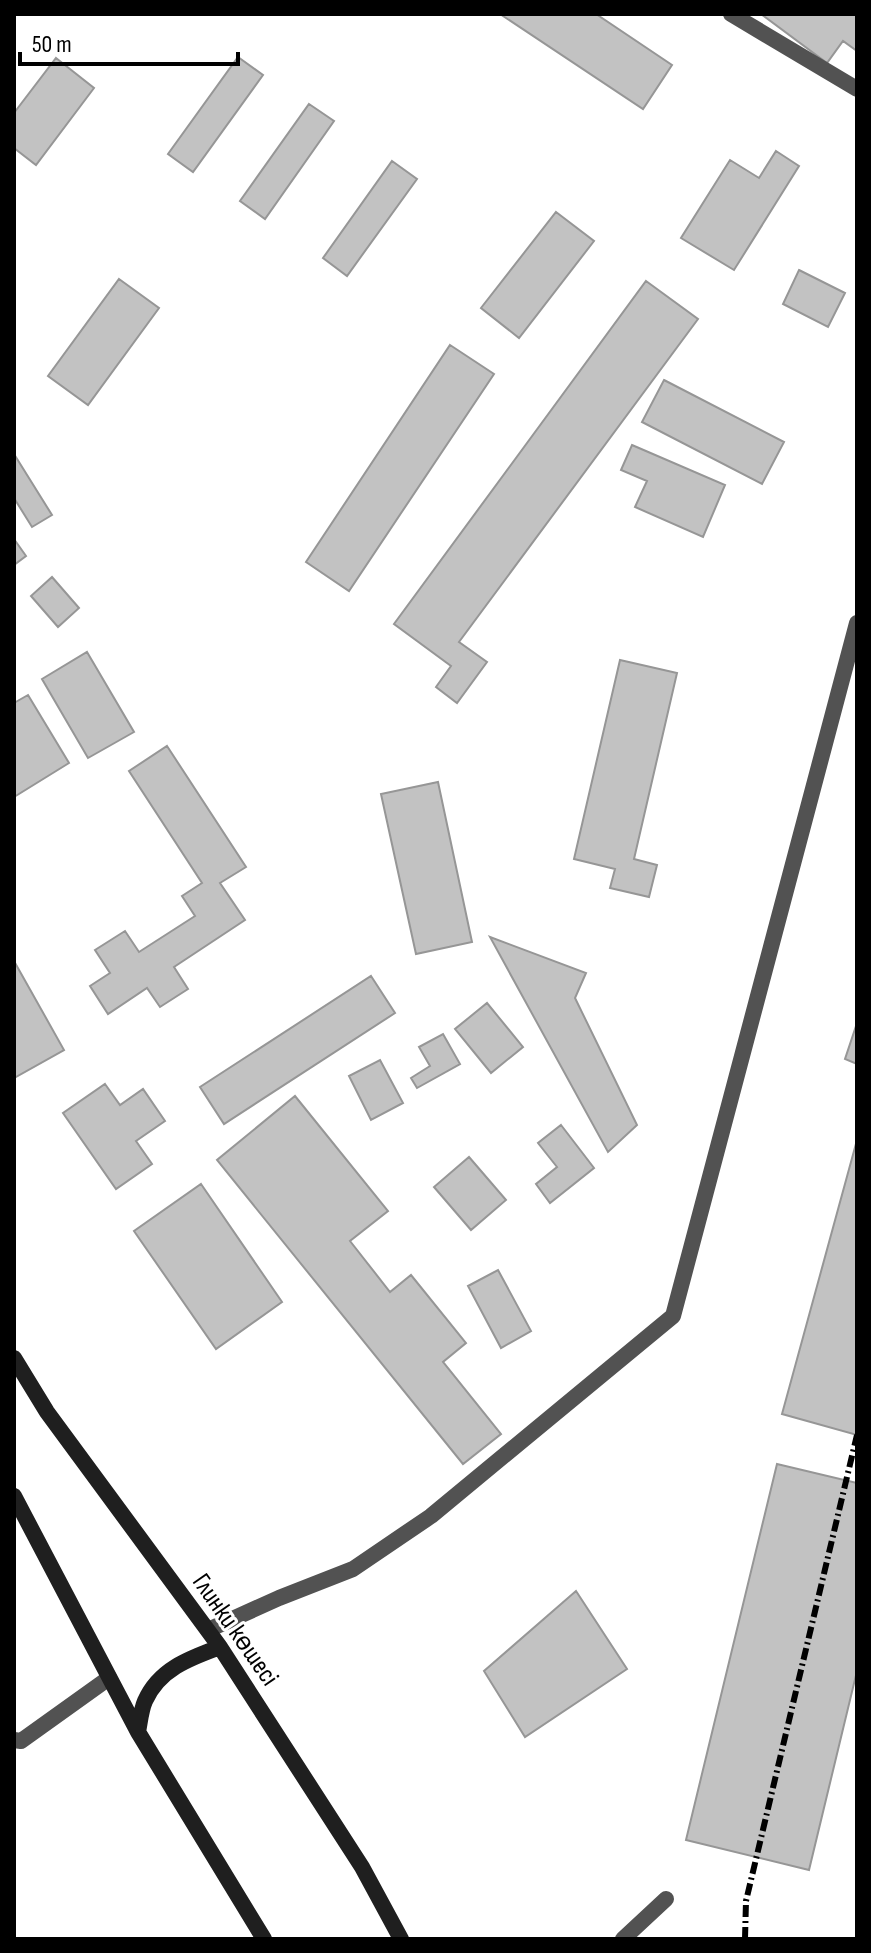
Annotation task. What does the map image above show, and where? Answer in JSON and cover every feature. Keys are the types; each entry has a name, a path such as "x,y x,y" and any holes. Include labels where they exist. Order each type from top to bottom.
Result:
{"main road":[{"name":"Глинки көшесі","path":"14,1358 47,1412 220,1647 362,1867 401,1939"},
{"path":"14,1496 138,1732 264,1939"},
{"path":"138,1732 145,1700 163,1675 187,1659 220,1647"}],"street":[{"path":"731,14 857,89"},
{"path":"208,1630 353,1569 431,1516 673,1316 857,623"},
{"path":"14,1740 21,1741 109,1678"},
{"path":"623,1939 666,1899"}],"building":[{"path":"500,14 596,14 672,65 643,109"},
{"path":"761,14 857,14 857,51 843,41 827,63"},
{"path":"238,57 263,75 193,172 168,154"},
{"path":"56,58 94,88 36,165 14,148 14,113"},
{"path":"309,104 334,121 265,219 240,201"},
{"path":"776,151 799,166 734,270 681,238 730,160 759,178"},
{"path":"392,161 417,179 347,276 323,258"},
{"path":"556,212 594,241 519,338 481,308"},
{"path":"799,270 845,293 828,327 783,304"},
{"path":"119,279 159,308 88,405 48,376"},
{"path":"646,281 698,319 459,642 487,662 457,703 436,687 451,666 394,624"},
{"path":"450,345 494,374 349,591 306,562"},
{"path":"664,380 784,442 762,484 642,422"},
{"path":"632,445 725,485 703,537 635,507 647,481 621,470"},
{"path":"14,454 52,515 32,527 14,498"},
{"path":"14,539 26,556 14,565"},
{"path":"52,577 79,608 58,627 31,596"},
{"path":"87,652 134,732 88,758 42,679"},
{"path":"620,660 677,673 634,859 657,865 649,897 610,888 615,869 574,859"},
{"path":"28,695 69,763 14,797 14,703"},
{"path":"167,746 246,867 220,883 245,920 174,967 188,989 160,1007 147,988 108,1014 90,986 110,973 95,950 125,931 139,952 195,916 182,896 202,883 129,771"},
{"path":"438,782 472,942 416,954 381,794"},
{"path":"490,937 586,973 575,998 637,1125 608,1152"},
{"path":"14,961 64,1050 14,1078"},
{"path":"371,976 395,1013 224,1124 200,1087"},
{"path":"487,1003 523,1047 491,1073 455,1029"},
{"path":"857,1023 857,1064 845,1059"},
{"path":"443,1034 460,1064 417,1088 411,1078 430,1066 419,1047"},
{"path":"380,1060 403,1103 371,1120 349,1076"},
{"path":"105,1084 120,1105 143,1089 165,1121 136,1141 152,1164 116,1189 63,1113"},
{"path":"295,1096 388,1211 350,1241 390,1292 411,1275 466,1343 443,1362 501,1434 463,1464 217,1160"},
{"path":"561,1125 594,1168 550,1203 536,1184 557,1167 538,1143"},
{"path":"857,1140 857,1435 782,1414"},
{"path":"469,1157 506,1200 471,1230 434,1187"},
{"path":"201,1184 282,1302 216,1349 134,1231"},
{"path":"498,1270 531,1331 501,1348 468,1286"},
{"path":"777,1464 857,1483 857,1671 809,1870 686,1840"},
{"path":"576,1591 627,1669 525,1737 484,1671"}],"railway":[{"path":"745,1939 746,1901 857,1435"}]}
